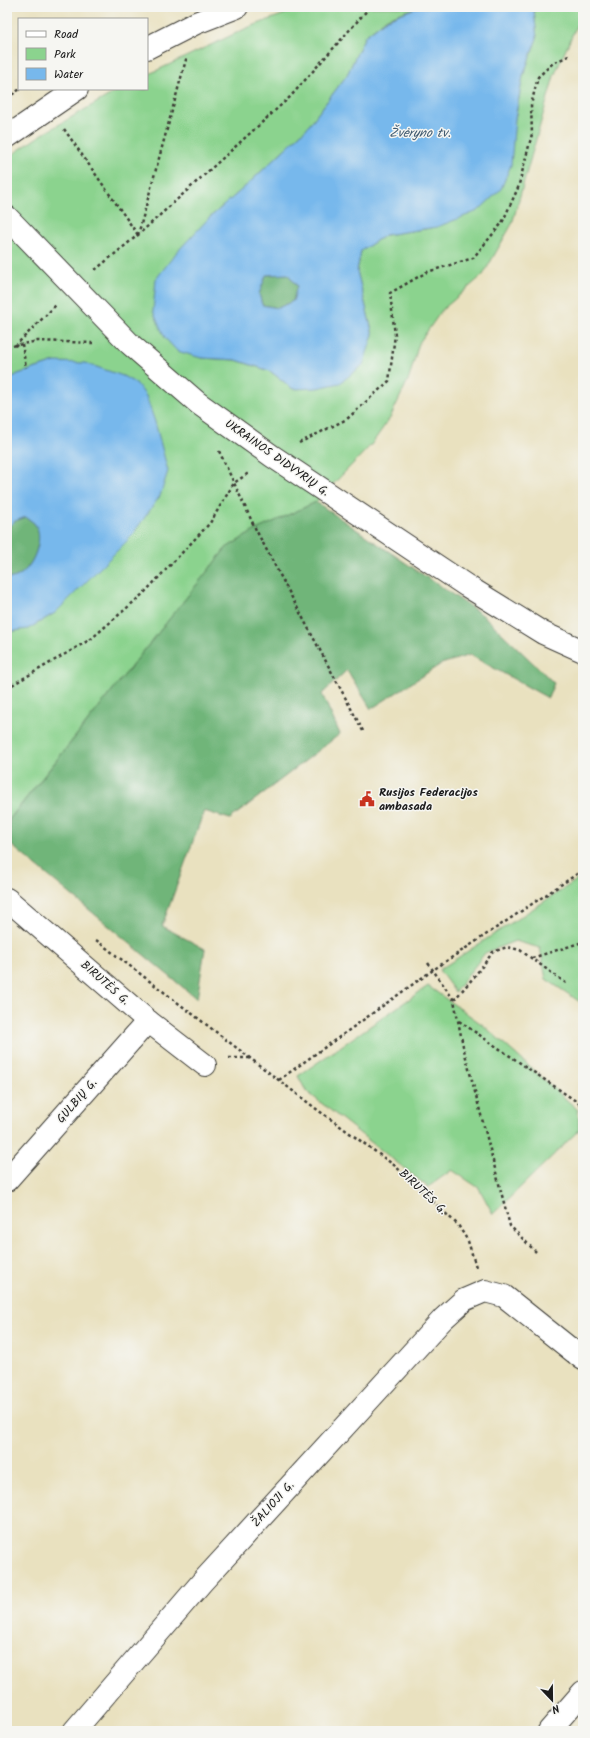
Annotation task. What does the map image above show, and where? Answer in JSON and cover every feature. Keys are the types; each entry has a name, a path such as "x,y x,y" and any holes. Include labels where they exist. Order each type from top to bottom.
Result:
{"street":[{"path":"148,47 196,23 237,7"},
{"path":"7,137 76,90"},
{"name":"UKRAINOS DIDVYRIŲ G.","path":"7,217 130,344 198,403 272,456 466,586 543,633 583,651"},
{"name":"BIRUTĖS G.","path":"7,898 148,1021 205,1065"},
{"name":"GULBIŲ G.","path":"7,1180 148,1021"},
{"path":"485,1291 504,1296 583,1359"},
{"name":"ŽALIOJI G.","path":"74,1731 202,1582 443,1319 464,1300 485,1291"},
{"path":"549,1731 583,1692"}],"path":[{"path":"15,346 74,287 138,235 290,97 370,7"},
{"path":"138,235 196,23"},
{"path":"7,688 91,639 144,593 210,523 234,483 272,456 347,418 389,381 395,335 390,293 427,272 473,258 502,223 518,188 532,134 532,105 538,77 553,62 571,55"},
{"path":"7,98 19,90"},
{"path":"50,107 138,235"},
{"path":"7,348 38,341 130,344"},
{"path":"22,344 26,368"},
{"path":"217,447 256,530 363,731"},
{"path":"278,1080 432,970 583,870"},
{"name":"BIRUTĖS G.","path":"95,939 278,1080 394,1165 458,1225 468,1241 485,1291"},
{"path":"532,958 583,942"},
{"path":"454,1000 493,952 507,947 520,950 566,983"},
{"path":"428,963 454,1000 463,1046 510,1226 536,1252"},
{"path":"458,1020 583,1106"}],"green space":[{"path":"303,7 418,7 387,18 365,36 347,75 307,128 247,185 208,219 201,358 236,360 270,371 293,389 373,335 357,271 361,251 385,235 437,227 515,119 523,76 537,38 534,11 532,7 583,7 583,11 554,76 512,224 483,275 442,310 419,343 409,378 390,418 371,445 316,502 256,530 226,548 7,822 7,632 21,630 46,618 68,600 98,569 55,362 18,374 7,381 7,158 41,135 118,90 148,90 148,75 247,28"},
{"path":"288,274 297,286 293,301 278,308 262,305 259,294 266,275"},
{"path":"316,502 484,616 554,683 548,698 470,655 441,664 371,709 347,670 322,694 340,734 230,819 204,811 162,926 205,949 197,999 11,845 9,820 226,548 256,530"},
{"path":"26,517 34,523 38,530 39,538 34,558 22,573 15,577 7,578 7,528 15,521"},
{"path":"583,876 583,1004 546,979 540,948 515,941 485,953 455,992 439,970"},
{"path":"428,986 483,1025 578,1110 579,1130 493,1214 479,1188 452,1170 428,1187 306,1091 298,1076"}],"water":[{"name":"Žvėryno tv.","path":"418,7 532,7 534,11 537,38 523,76 515,119 511,165 501,189 478,211 437,227 385,235 361,251 357,271 373,335 363,365 340,383 317,388 293,389 270,371 236,360 201,358 177,351 165,338 153,311 156,279 176,253 208,219 247,185 307,128 347,75 365,36 387,19","holes":["288,274 297,286 293,301 278,308 262,305 259,294 266,275"]},
{"path":"55,362 85,363 123,376 137,384 146,396 155,422 168,471 160,496 130,538 55,613 28,629 7,632 7,578 15,577 22,573 28,566 34,558 39,538 38,530 34,523 26,517 15,521 7,528 7,381 18,374"}],"place":[{"name":"Rusijos Federacijos ambasada","path":"367,799"}]}
